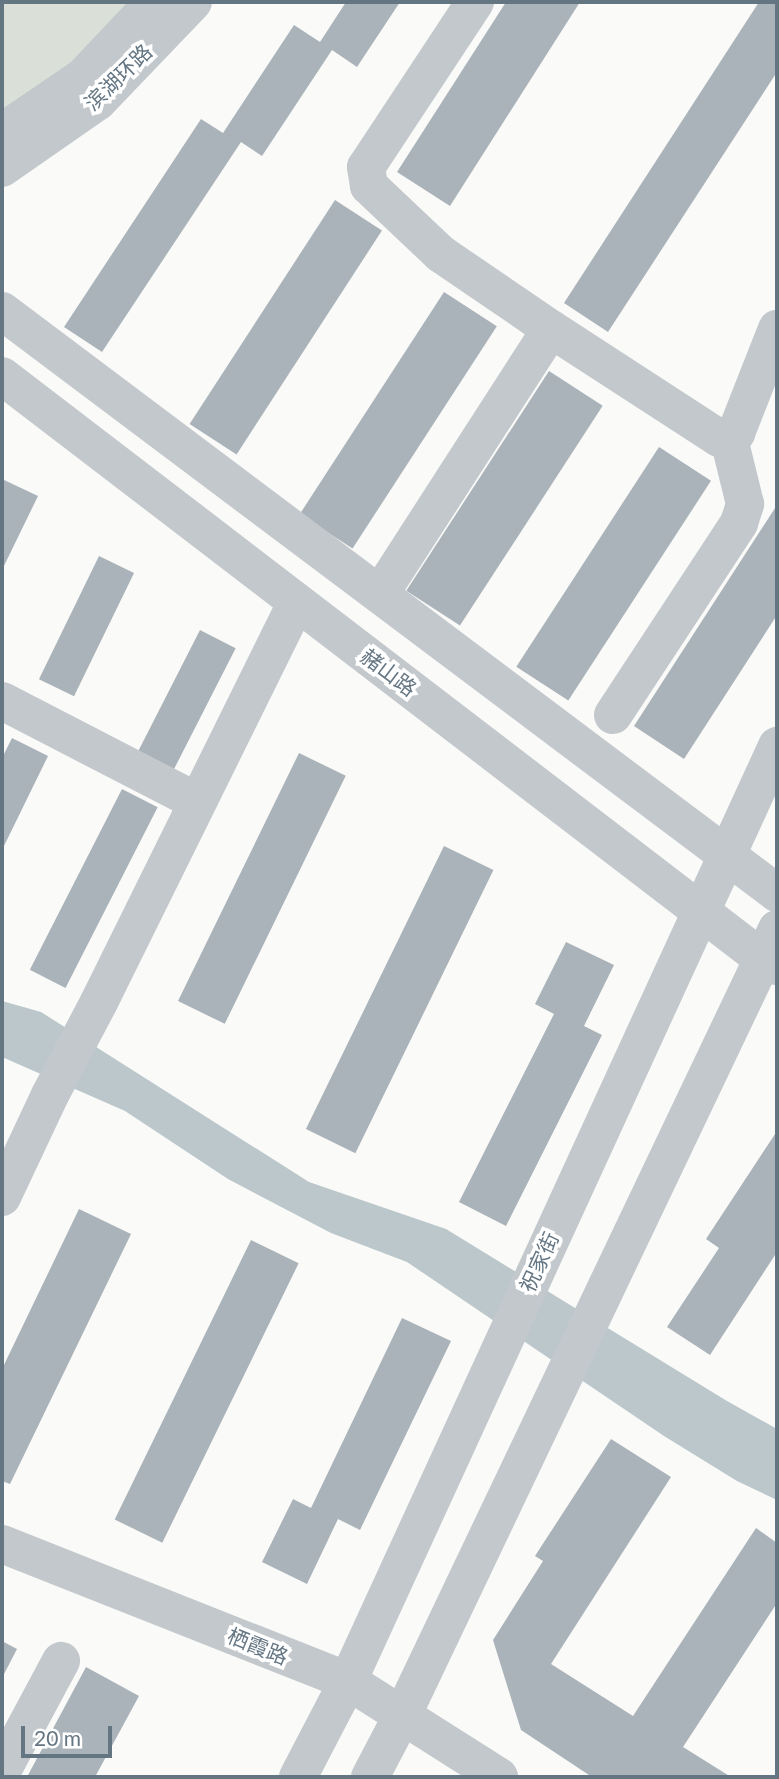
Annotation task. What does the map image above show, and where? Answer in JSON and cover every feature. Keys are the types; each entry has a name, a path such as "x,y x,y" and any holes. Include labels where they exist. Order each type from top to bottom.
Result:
{"street":[{"name":"滨湖环路","path":"2,132 83,77 154,2"},
{"name":"滨湖环路","path":"2,168 98,101 193,2"},
{"path":"475,2 366,167 369,186 442,254 551,329 719,438 736,433 777,329"},
{"path":"2,311 777,893"},
{"path":"380,594 551,329"},
{"name":"赭山路","path":"2,376 700,911 773,951"},
{"path":"613,715 739,523 746,504 728,435"},
{"path":"2,1198 50,1095 297,602"},
{"path":"2,701 198,802"},
{"name":"祝家街","path":"298,1777 348,1681 777,746"},
{"path":"370,1777 773,951"},
{"name":"栖霞路","path":"2,1544 348,1681 499,1777"},
{"path":"2,1772 61,1661"}],"shaded area":[{"path":"2,2 136,2 90,55 2,113"},
{"path":"2,1001 41,1012 309,1182 446,1229 777,1429 777,1500 737,1481 664,1436 407,1262 331,1233 228,1179 125,1111 2,1057"}],"building":[{"path":"346,2 400,2 357,67 332,50 262,156 241,142 102,352 64,327 201,119 223,133 294,25 320,42"},
{"path":"506,2 580,2 450,206 397,172"},
{"path":"759,2 777,2 777,72 608,332 564,303"},
{"path":"335,200 382,230 237,454 190,424"},
{"path":"444,292 497,326 353,549 300,514"},
{"path":"549,371 603,406 460,626 406,591"},
{"path":"659,447 711,481 568,700 516,667"},
{"path":"2,479 38,496 2,570"},
{"path":"777,505 777,615 684,759 634,726"},
{"path":"99,556 134,573 74,696 39,679"},
{"path":"200,630 236,648 173,772 137,754"},
{"path":"12,738 48,756 2,850 2,758"},
{"path":"299,753 346,776 225,1024 178,1001"},
{"path":"122,789 158,807 65,988 30,970"},
{"path":"444,846 493,870 355,1153 306,1129"},
{"path":"566,942 614,965 584,1026 602,1035 506,1226 459,1202 554,1014 535,1004"},
{"path":"777,1131 777,1252 710,1355 667,1327 719,1248 706,1239"},
{"path":"79,1209 131,1234 10,1484 2,1481 2,1369"},
{"path":"251,1240 299,1263 162,1543 115,1520"},
{"path":"402,1318 451,1341 360,1530 338,1519 307,1584 262,1562 293,1499 311,1508"},
{"path":"611,1439 671,1477 551,1664 633,1716 756,1528 777,1543 777,1603 683,1747 731,1777 592,1777 521,1730 493,1640 543,1561 535,1556"},
{"path":"2,1641 17,1649 2,1678"},
{"path":"86,1667 139,1696 95,1777 27,1777"}]}
